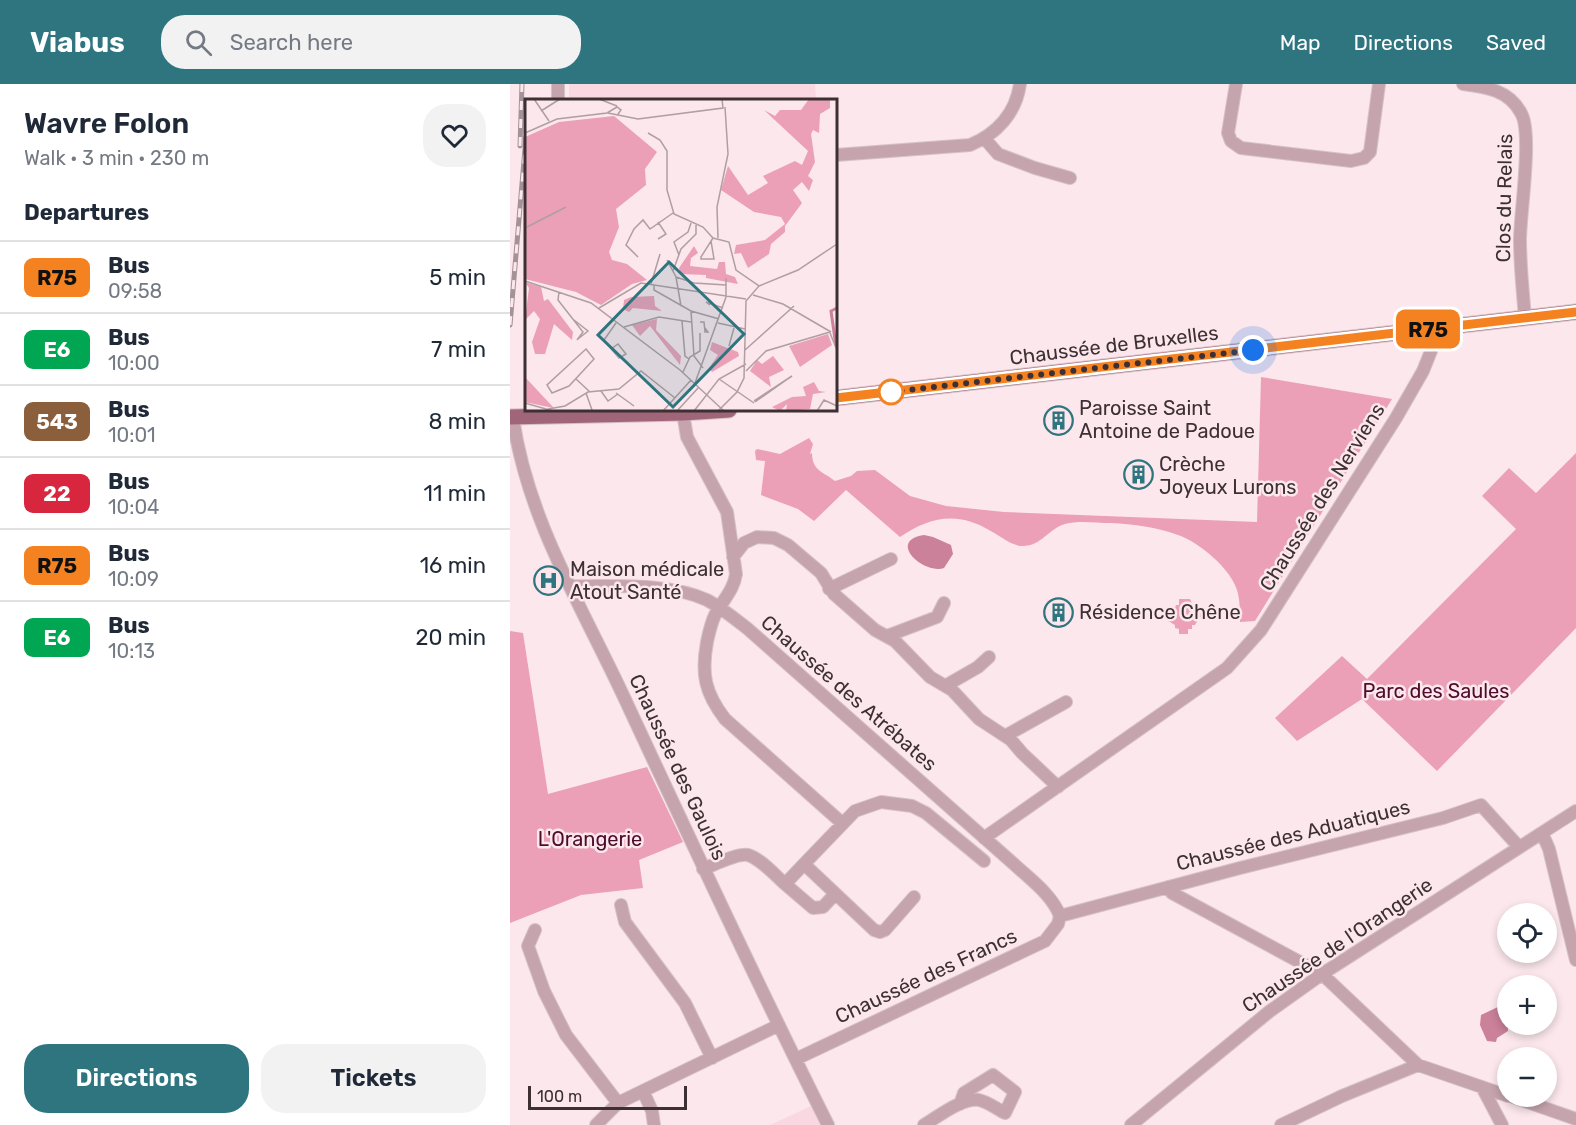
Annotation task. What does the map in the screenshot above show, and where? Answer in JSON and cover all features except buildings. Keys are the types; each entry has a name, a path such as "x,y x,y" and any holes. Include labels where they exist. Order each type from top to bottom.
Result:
{"main road":[{"name":"Chaussée de Bruxelles","path":"837,398 1576,312"},
{"path":"512,417 566,412 714,411"}],"street":[{"path":"837,156 970,145 985,139 1005,122 1018,99 1020,84"},
{"path":"1236,84 1228,134 1231,141 1241,148 1351,161 1364,158 1370,152 1379,84"},
{"name":"Clos du Relais","path":"1462,84 1497,90 1515,104 1524,117 1526,136 1520,241 1525,318"},
{"path":"985,139 998,154 1070,178"},
{"name":"Chaussée des Nerviens","path":"984,838 1209,681 1227,668 1246,649 1261,630 1396,418 1423,370 1431,351 1435,328"},
{"path":"683,413 687,437 727,512 733,557 735,582 711,624 704,657 704,676 715,705 725,719 842,823"},
{"name":"Chaussée des Gaulois","path":"512,417 537,515 703,869 828,1125"},
{"path":"733,557 739,547 750,539 765,536 777,539 793,549 821,573 829,589 875,630 906,651 930,677 964,701 980,719 1005,736 1058,787"},
{"path":"829,589 891,560"},
{"name":"Chaussée des Atrébates","path":"570,586 662,589 697,596 720,607 748,629 973,828 1050,898 1060,916"},
{"path":"887,636 937,617 944,603"},
{"path":"945,686 978,667 989,657"},
{"path":"1005,736 1066,702"},
{"path":"785,884 855,811 881,802 896,803 926,813 984,861"},
{"name":"Chaussée des Aduatiques","path":"1060,916 1443,818 1481,805 1519,847"},
{"name":"Chaussée de l'Orangerie","path":"1131,1125 1270,1011 1322,974 1576,811"},
{"path":"944,826 955,813"},
{"path":"961,842 973,828"},
{"path":"1542,833 1549,849 1576,960"},
{"path":"703,869 747,855 756,859 813,908 823,907 835,894"},
{"path":"804,864 874,930 880,932 885,930 914,897"},
{"path":"1168,887 1172,893 1322,974 1418,1065 1497,1092"},
{"path":"621,905 625,922 685,1004 712,1058"},
{"name":"Chaussée des Francs","path":"796,1059 1045,941 1058,924 1060,916"},
{"path":"535,930 528,946 554,1014 566,1035 618,1103"},
{"path":"596,1125 618,1103 779,1025"},
{"path":"1281,1125 1342,1096 1418,1065"},
{"path":"1482,1087 1502,1125"},
{"path":"643,1091 652,1111 654,1125"},
{"path":"924,1125 960,1104"},
{"path":"1541,1107 1576,1119"}],"shaded area":[{"path":"569,84 815,84 816,99 569,99"},
{"path":"924,535 951,545 953,554 944,568 927,567 912,556 908,550 908,544 913,538"},
{"path":"1497,1007 1497,1035 1502,1035 1496,1042 1487,1041 1480,1025 1481,1015"},
{"path":"811,1106 820,1125 770,1125"}],"green space":[{"path":"1261,377 1392,399 1255,621 1240,622 1237,590 1228,573 1213,557 1186,538 1162,530 1128,524 1076,522 1059,526 1034,544 1021,546 966,520 943,519 922,525 900,537 846,490 814,521 798,509 761,495 765,461 756,460 755,451 757,449 780,454 809,438 813,444 810,454 812,453 814,464 835,481 851,476 857,471 875,470 910,496 946,506 1004,512 1257,522"},
{"name":"Parc des Saules","path":"1576,453 1576,628 1437,771 1362,699 1297,741 1275,718 1342,656 1367,679 1516,529 1482,496 1509,468 1536,493"},
{"path":"1179,599 1190,599 1199,609 1199,613 1203,613 1203,618 1199,618 1195,625 1192,625 1192,629 1188,629 1188,634 1179,634 1179,629 1168,621 1168,608 1175,608 1179,605"},
{"name":"L'Orangerie","path":"510,631 523,633 548,794 647,767 683,842 639,860 643,888 581,895 510,923"}],"railway":[{"path":"520,146 522,84"},
{"path":"510,325 525,149"}],"bus line":[{"name":"R75","path":"837,398 1576,312"}],"place":[{"name":"Paroisse Saint Antoine de Padoue","path":"1058,420"},
{"name":"Crèche Joyeux Lurons","path":"1138,475"},
{"name":"Maison médicale Atout Santé","path":"549,581"},
{"name":"Résidence Chêne","path":"1058,612"}],"route":[{"path":"891,392 1253,350"}]}
